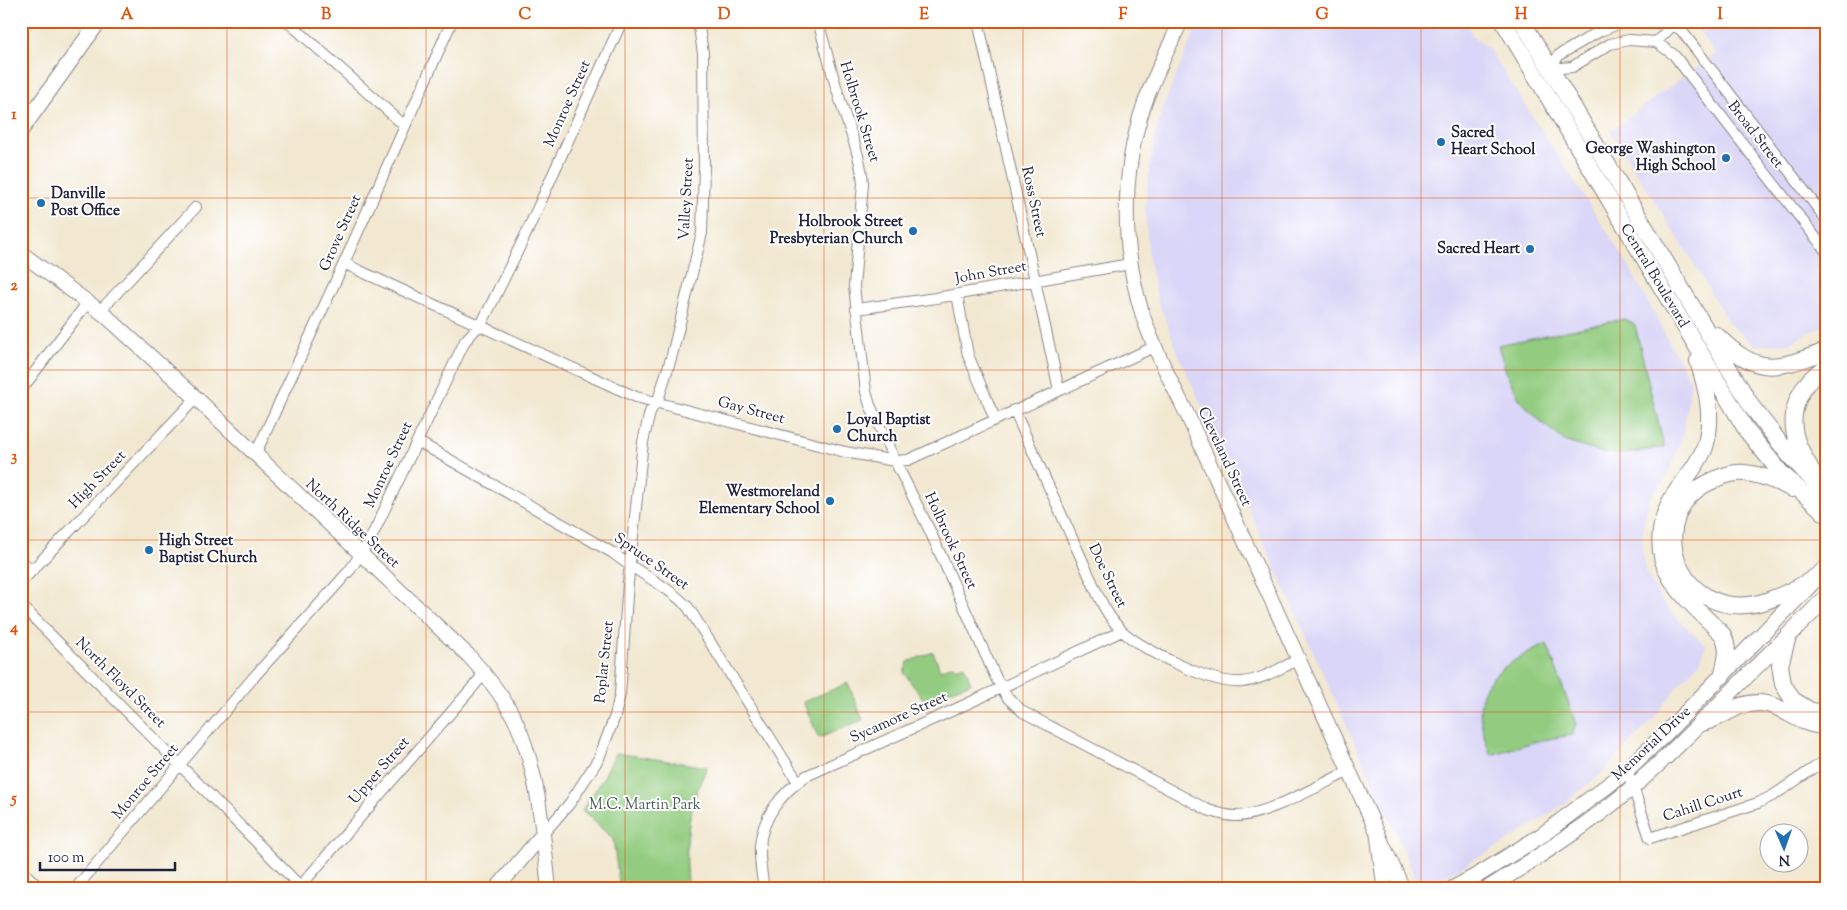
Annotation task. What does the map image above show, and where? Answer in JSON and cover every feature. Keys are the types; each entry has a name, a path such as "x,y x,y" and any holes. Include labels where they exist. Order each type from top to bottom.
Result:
{"main road":[{"path":"21,130 99,21"},
{"name":"Central Boulevard","path":"1503,21 1747,431 1781,474 1826,514"},
{"name":"Central Boulevard","path":"1522,21 1752,406 1790,456 1823,491"},
{"path":"1700,319 1733,351 1752,363 1778,366 1806,359 1826,351"},
{"path":"1691,337 1708,396 1709,427 1702,454 1669,505 1660,540 1662,557 1670,576 1688,600 1723,634 1728,649 1722,676"},
{"path":"1823,491 1799,446 1793,422 1794,410 1802,391 1809,381 1826,367"},
{"path":"1805,496 1780,484 1745,473 1718,478 1699,488 1683,507 1674,533 1675,551 1680,569 1693,586 1710,598 1731,606 1754,605 1772,599 1823,572"},
{"name":"Memorial Drive","path":"1452,889 1542,835 1580,808 1627,769 1666,733 1823,572"},
{"name":"Memorial Drive","path":"1487,889 1567,838 1633,787 1701,723 1826,598"},
{"path":"1788,636 1780,666 1783,684 1793,700 1802,707 1811,711 1826,713"},
{"path":"1701,723 1716,718 1736,706 1760,703 1779,708 1796,719 1826,726"},
{"path":"1378,834 1384,881 1383,889"},
{"path":"21,874 37,889"}],"street":[{"path":"287,21 405,126"},
{"name":"Grove Street","path":"256,455 452,21"},
{"name":"Monroe Street","path":"75,889 252,678 362,555 465,341 480,325 542,198 622,21"},
{"name":"Valley Street","path":"656,402 672,355 695,266 703,225 703,53 698,21"},
{"name":"Holbrook Street","path":"818,21 842,106 860,158 862,172 863,184 854,286 866,392 895,461 929,529 1001,688 1013,704 1023,712 1208,810 1221,814 1234,816 1261,812 1349,771"},
{"name":"Ross Street","path":"978,21 1059,390"},
{"name":"Cleveland Street","path":"1181,21 1153,81 1137,133 1128,186 1127,214 1130,264 1137,297 1154,347 1403,889"},
{"path":"1550,69 1559,55 1599,26 1640,21"},
{"path":"1645,21 1675,23"},
{"path":"1550,69 1572,67 1600,49 1629,40 1656,42 1675,23"},
{"name":"Broad Street","path":"1675,23 1826,219"},
{"path":"1599,26 1600,49"},
{"name":"Broad Street","path":"1656,42 1674,55 1826,251"},
{"path":"100,311 196,207"},
{"name":"North Ridge Street","path":"21,253 100,311 196,398 485,673 509,708 526,746 532,769 543,834 549,889"},
{"name":"Gay Street","path":"344,262 636,397 845,452 895,461 908,460 995,418 1154,347"},
{"name":"John Street","path":"856,309 957,294 1130,264"},
{"path":"957,294 968,355 995,418"},
{"path":"21,390 88,302"},
{"name":"High Street","path":"21,582 196,398"},
{"name":"Poplar Street","path":"496,889 570,804 599,758 610,730 620,694 629,566 642,450 650,412 656,402"},
{"name":"Doe Street","path":"1014,410 1098,595 1106,610 1122,631 1140,644 1169,660 1203,676 1219,681 1233,683 1254,680 1298,660"},
{"name":"Spruce Street","path":"416,441 614,553 629,566 666,587 688,607 798,782"},
{"path":"21,560 32,571"},
{"name":"North Floyd Street","path":"21,605 180,764 300,888"},
{"name":"Sycamore Street","path":"764,889 760,859 760,844 763,830 777,803 798,782 824,768 1122,631"},
{"name":"Upper Street","path":"300,888 485,673"},
{"name":"Cahill Court","path":"1627,769 1650,838 1758,803 1774,795 1826,760"}],"shaded area":[{"path":"1199,21 1465,21 1474,38 1488,48 1626,261 1691,383 1683,433 1668,475 1650,499 1643,526 1642,550 1645,571 1656,591 1669,610 1706,646 1700,662 1678,685 1655,717 1601,774 1560,807 1506,842 1421,889 1183,365 1158,301 1149,262 1147,238 1145,208 1149,172 1156,131 1165,102"},
{"name":"George Washington High School","path":"1700,21 1826,21 1826,326 1810,332 1791,343 1755,346 1729,324 1693,262 1610,131 1716,54 1698,30"}],"green space":[{"path":"1624,319 1635,325 1664,447 1626,454 1603,453 1566,442 1542,423 1520,400 1507,375 1498,345"},
{"path":"1547,644 1576,724 1572,735 1537,741 1491,755 1483,732 1480,713 1482,698 1488,684 1497,673 1510,663"},
{"path":"933,652 940,670 953,665 955,668 964,665 971,683 924,700 904,673 908,662"},
{"path":"848,683 863,720 819,738 803,702"},
{"name":"M.C. Martin Park","path":"616,753 707,767 694,799 689,825 687,867 689,889 620,889 613,839 582,810 602,780"}],"place":[{"name":"Sacred Heart School","path":"1441,142"},
{"name":"George Washington High School","path":"1726,158"},
{"name":"Danville Post Office","path":"41,203"},
{"name":"Holbrook Street Presbyterian Church","path":"913,231"},
{"name":"Sacred Heart","path":"1530,249"},
{"name":"Loyal Baptist Church","path":"837,429"},
{"name":"Westmoreland Elementary School","path":"830,501"},
{"name":"High Street Baptist Church","path":"149,550"}]}
